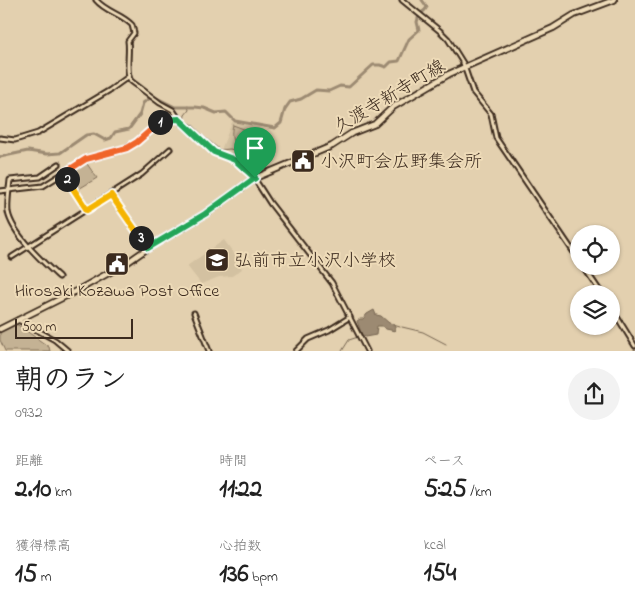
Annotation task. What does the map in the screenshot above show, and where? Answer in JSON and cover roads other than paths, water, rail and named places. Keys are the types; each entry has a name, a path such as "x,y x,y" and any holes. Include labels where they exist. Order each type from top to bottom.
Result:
{"main road":[{"name":"久渡寺新寺町線","path":"0,329 80,290 128,262 205,214 255,178 332,146 352,133 375,124 393,107 447,76 553,28 572,16 614,0"}],"street":[{"path":"96,0 105,9 124,18 132,25 134,33 128,41 130,52 128,77 131,81 173,110 179,119 214,152 235,160 255,178 270,203 307,253 327,276 367,351"},
{"path":"402,0 448,39 464,68 473,92 491,114 496,138 570,247"},
{"path":"0,138 15,140 38,133 110,90 128,77"},
{"path":"0,191 39,187 86,159 127,148 162,121 179,119"},
{"path":"12,257 142,174 170,148"},
{"path":"59,164 40,177 10,180 8,209 9,216 28,247 59,278"},
{"path":"64,173 87,210"},
{"path":"111,195 148,248"},
{"path":"194,313 209,351"},
{"path":"296,351 308,339 329,330 350,317"},
{"path":"18,320 50,337 68,351"},
{"path":"620,322 635,346"}],"waterway":[{"path":"0,157 28,151 47,154 60,153 86,135 94,134 105,140 111,138 115,132 129,129 140,114 143,103 153,96 175,107 204,108 216,113 226,112 235,121 275,128 281,123 285,109 290,102 301,99 316,90 329,91 340,86 349,87 373,65 386,67 391,62 399,61 409,39 419,30 417,22 419,15 427,7 422,0"},
{"path":"188,106 189,110 185,115 184,121 192,124 220,150 230,149 237,151 260,170 270,168"},
{"path":"393,325 400,327"},
{"path":"402,327 423,332 446,344"},
{"path":"342,351 349,340 358,337"}],"place":[{"name":"小沢町会広野集会所","path":"303,161"},
{"name":"弘前市立小沢小学校","path":"217,260"},
{"name":"Hirosaki Kozawa Post Office","path":"117,264"}]}
